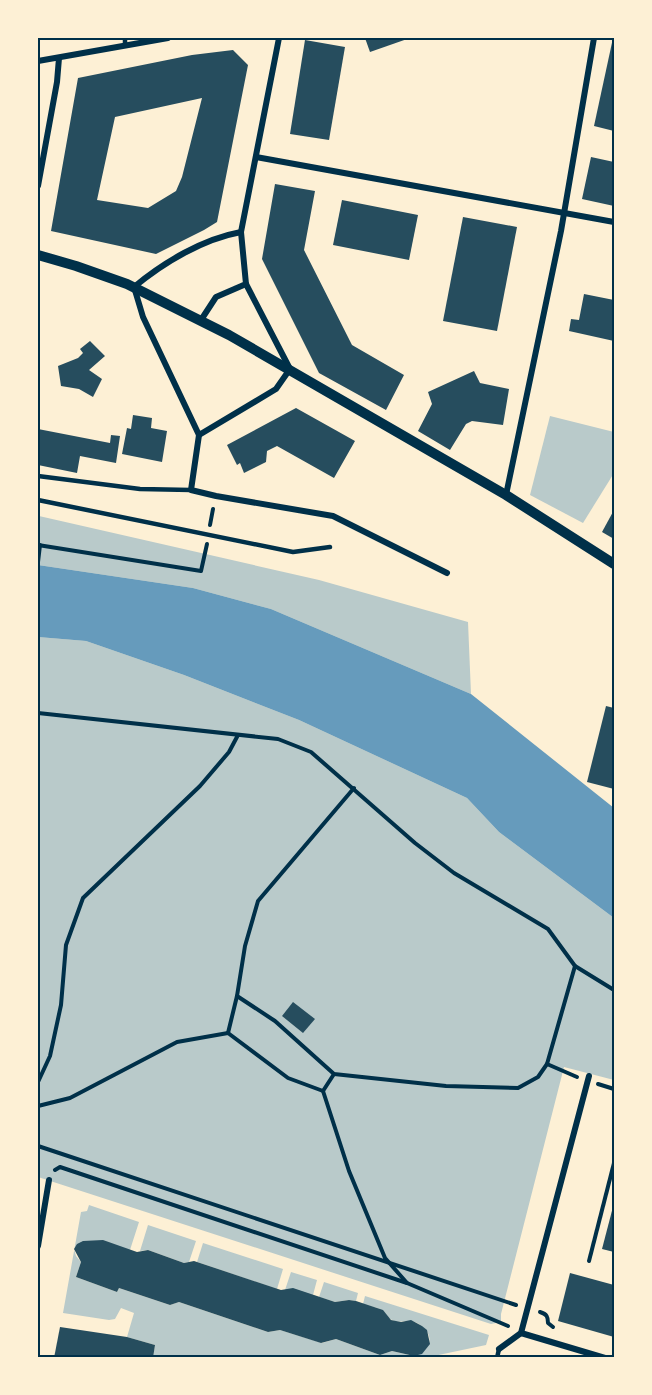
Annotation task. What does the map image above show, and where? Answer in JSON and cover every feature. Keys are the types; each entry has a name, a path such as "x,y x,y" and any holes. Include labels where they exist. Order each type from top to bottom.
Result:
{"street":[{"path":"38,61 60,58 125,41 168,38"},
{"path":"279,38 241,232 246,284 290,369"},
{"path":"506,495 565,213 594,38"},
{"path":"38,186 60,58"},
{"path":"256,157 615,222"},
{"path":"134,287 151,272 170,261 221,236 241,232"},
{"path":"38,255 134,287 201,320 506,495 615,564"},
{"path":"201,320 216,297 246,284"},
{"path":"134,287 143,316 200,435 191,490 333,516 447,573"},
{"path":"200,435 276,389 290,369"},
{"path":"499,1349 521,1333 588,1079"},
{"path":"38,1246 49,1180"},
{"path":"521,1333 605,1358"}],"lane":[{"path":"38,476 140,489 191,490"},
{"path":"38,501 293,552 330,547"},
{"path":"497,1358 499,1349"}],"path":[{"path":"209,532 216,496"},
{"path":"38,562 39,545 201,571 207,542"},
{"path":"38,713 278,739 311,752 415,843 454,873 548,929 575,966 615,990"},
{"path":"38,1082 50,1056 61,1005 66,945 83,898 200,786 229,752 238,735"},
{"path":"228,1033 245,946 258,901 354,788"},
{"path":"237,996 274,1021 334,1074 446,1086 518,1088 538,1077 547,1064 575,966"},
{"path":"38,1106 70,1098 177,1042 228,1033 288,1078 323,1091"},
{"path":"547,1064 588,1079"},
{"path":"323,1091 334,1074"},
{"path":"323,1091 349,1172 385,1258 407,1283"},
{"path":"38,1146 390,1264 545,1313 551,1327 561,1330"},
{"path":"589,1261 615,1163"},
{"path":"49,1180 53,1171 60,1167 407,1283 501,1322 521,1333"}],"shaded area":[{"path":"550,416 614,432 614,473 583,523 530,495"},
{"path":"39,516 319,580 468,622 471,694 271,609 193,588 38,565"},
{"path":"38,637 86,641 184,675 299,720 467,798 499,832 614,918 614,1080 564,1067 501,1314 501,1322 491,1324 38,1177"},
{"path":"89,1205 139,1222 130,1250 92,1241 79,1244 74,1249 81,1212 87,1211"},
{"path":"148,1225 196,1241 189,1262 184,1263 148,1250 140,1251"},
{"path":"203,1243 283,1269 277,1289 197,1262"},
{"path":"74,1250 81,1262 76,1277 117,1292 119,1288 170,1305 179,1302 268,1332 280,1330 322,1343 336,1339 380,1355 392,1351 414,1356 429,1345 429,1335 415,1322 395,1321 381,1310 363,1304 365,1296 489,1335 486,1345 429,1357 238,1358 217,1355 216,1358 153,1357 155,1345 127,1337 134,1313 121,1308 115,1319 109,1320 63,1313"},
{"path":"291,1272 317,1280 313,1295 285,1290"},
{"path":"324,1282 358,1293 356,1301 335,1302 319,1297"}],"water":[{"path":"38,565 193,588 271,609 471,694 614,808 614,918 499,832 467,798 299,720 184,675 86,641 38,637"}],"building":[{"path":"365,38 410,38 370,52"},
{"path":"614,38 614,131 594,126"},
{"path":"305,40 345,47 329,140 290,134"},
{"path":"233,50 248,65 217,222 156,254 51,231 78,78 192,55","holes":["202,98 182,177 176,191 148,208 97,200 115,117"]},
{"path":"591,157 614,162 614,206 582,199"},
{"path":"275,184 315,191 304,250 352,345 404,375 386,410 319,373 262,259"},
{"path":"342,200 418,215 409,260 333,245"},
{"path":"463,217 517,227 497,331 443,321"},
{"path":"584,294 614,300 614,341 569,331 571,319 579,320"},
{"path":"90,341 105,356 89,370 102,379 93,397 79,389 61,386 58,366 78,358 83,353 80,349"},
{"path":"474,371 480,383 509,389 503,425 472,421 466,424 450,450 418,431 432,404 428,392"},
{"path":"296,408 355,441 334,478 277,446 267,451 266,462 244,473 240,463 237,465 227,445"},
{"path":"133,415 152,418 151,428 167,431 162,462 122,454 127,428 131,429"},
{"path":"38,429 110,443 111,435 120,436 116,463 80,456 77,473 38,465"},
{"path":"614,510 614,539 602,532"},
{"path":"606,706 614,708 614,789 587,782"},
{"path":"293,1002 315,1019 303,1033 282,1016"},
{"path":"614,1203 614,1252 602,1249"},
{"path":"103,1240 137,1252 148,1250 184,1263 194,1261 281,1290 293,1288 335,1302 356,1301 383,1310 391,1320 401,1322 411,1320 422,1326 427,1330 430,1344 422,1354 414,1356 392,1351 380,1355 336,1339 321,1343 280,1330 268,1332 179,1302 170,1305 119,1288 117,1292 76,1277 81,1262 74,1249 77,1244 83,1241"},
{"path":"570,1273 614,1285 614,1337 558,1321"},
{"path":"60,1327 127,1337 155,1345 153,1358 54,1358"}]}
